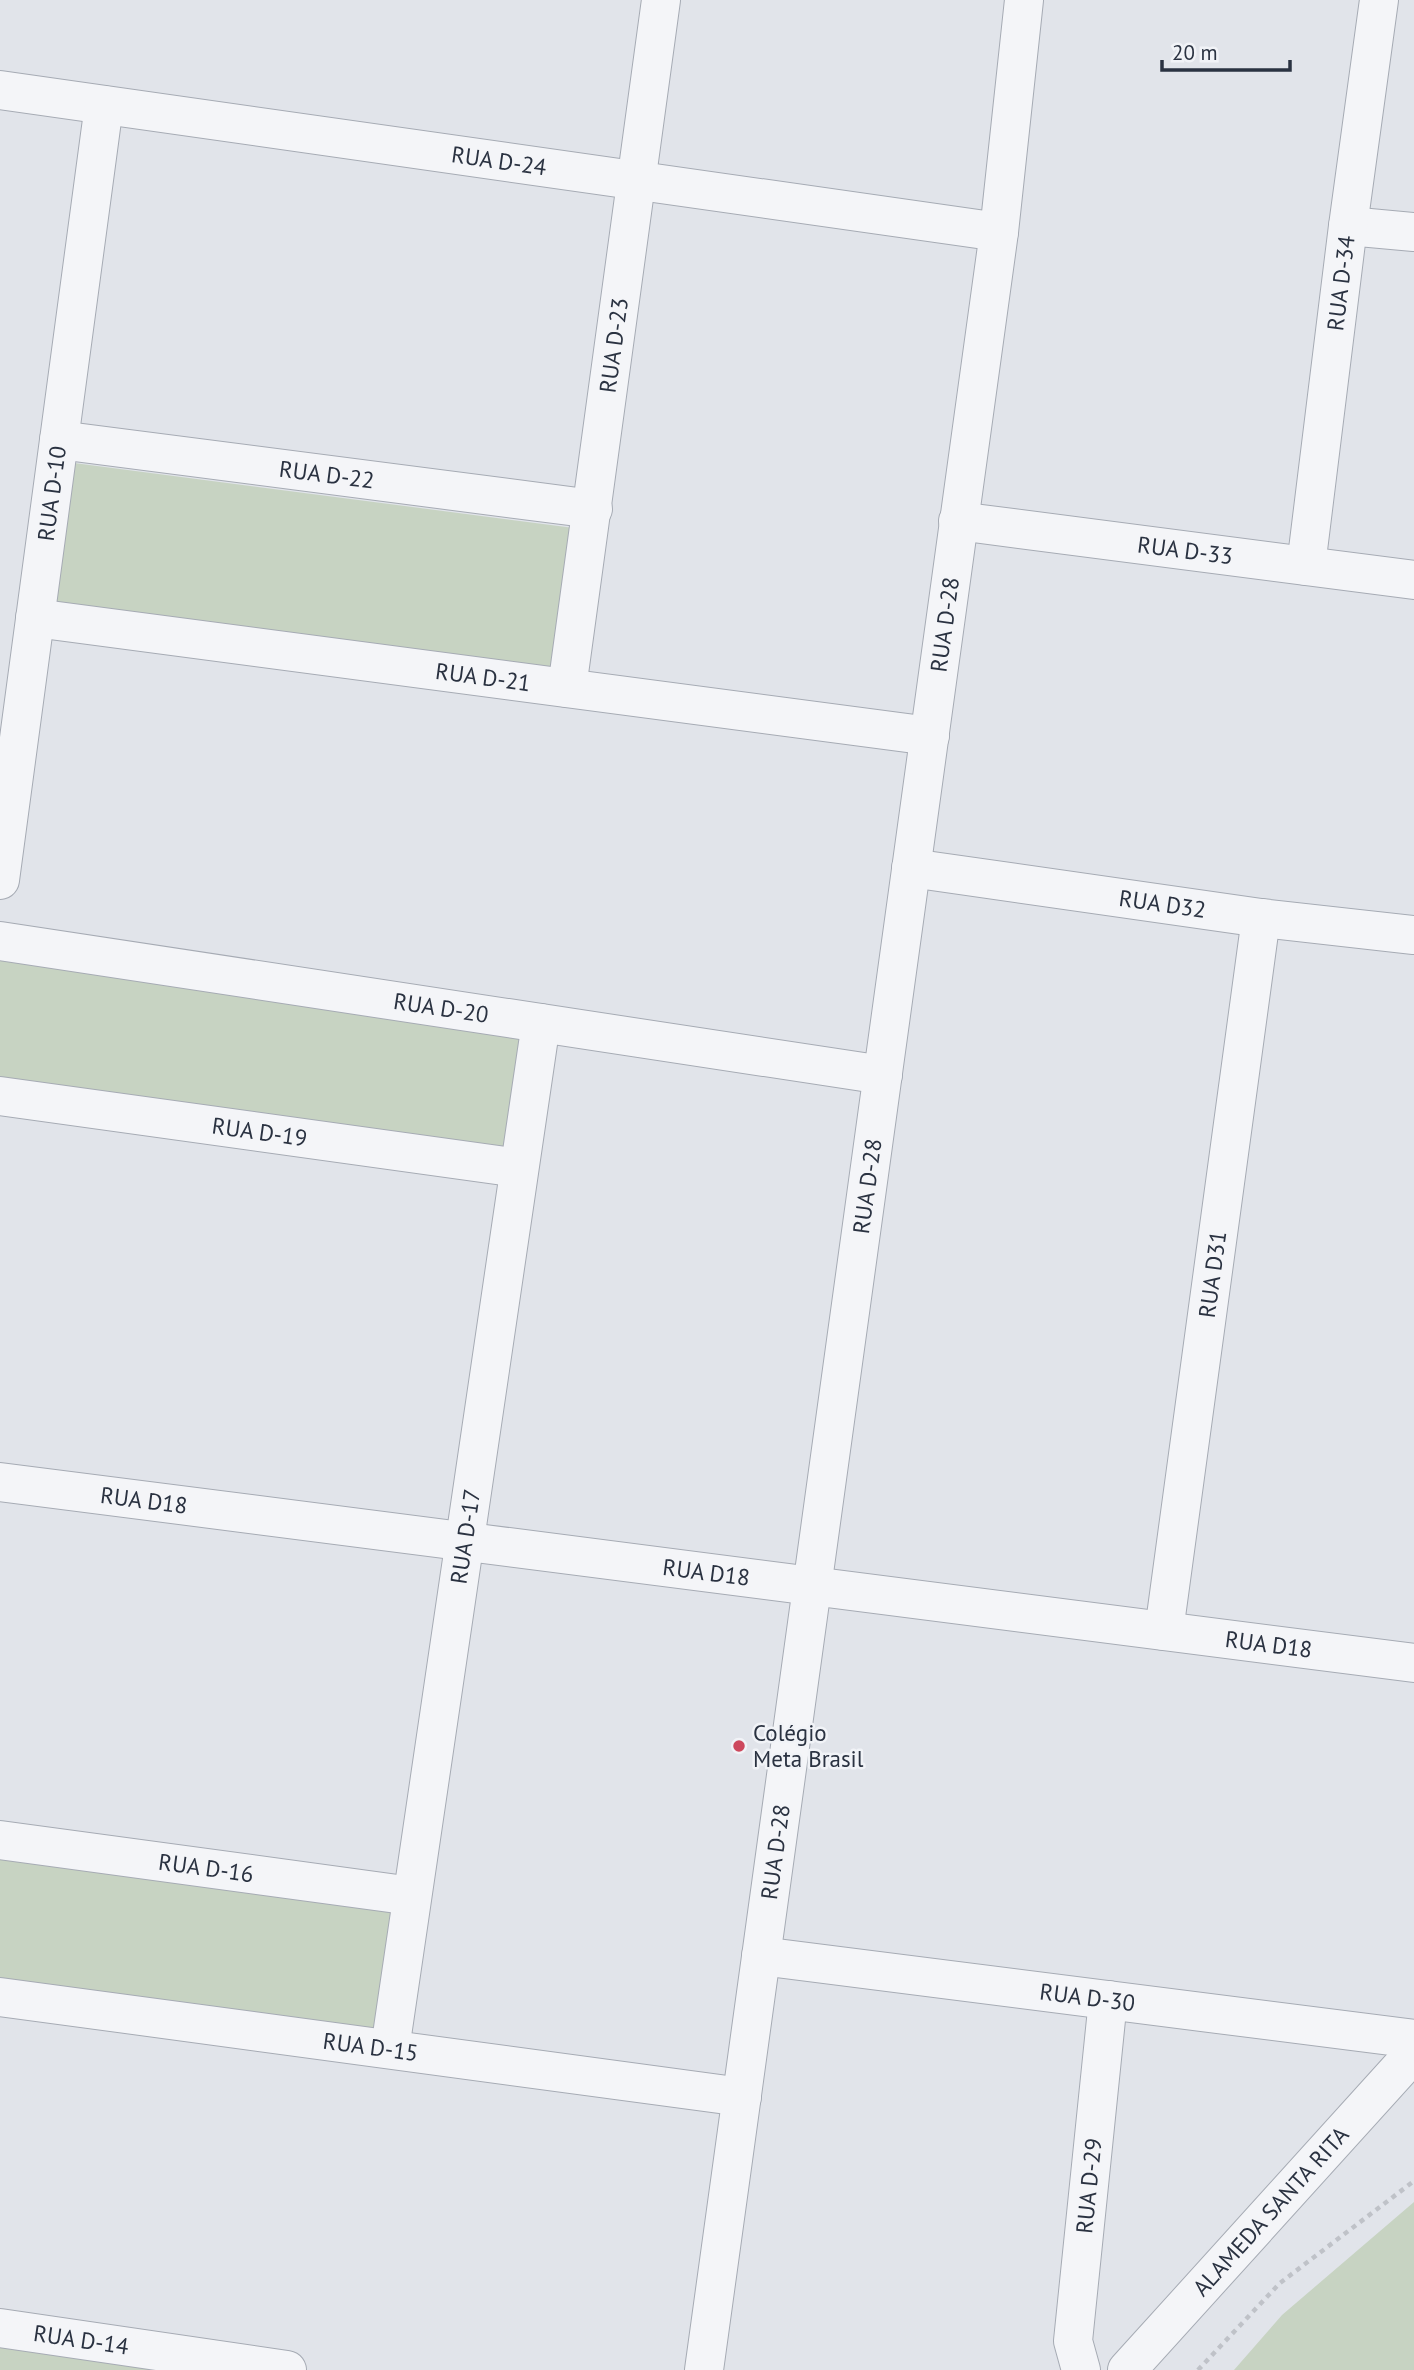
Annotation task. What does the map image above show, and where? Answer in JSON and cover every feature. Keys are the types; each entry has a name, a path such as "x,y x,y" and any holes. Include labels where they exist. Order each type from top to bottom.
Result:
{"street":[{"name":"RUA D-23","path":"567,688 661,0"},
{"name":"RUA D-28","path":"704,2370 999,232 1024,0"},
{"name":"RUA D-34","path":"1306,566 1379,0"},
{"name":"RUA D-24","path":"0,90 999,232"},
{"name":"RUA D-10","path":"0,880 104,105"},
{"path":"1348,226 1414,232"},
{"name":"RUA D-22","path":"60,440 593,509"},
{"name":"RUA D-33","path":"958,521 1414,580"},
{"name":"RUA D-21","path":"35,618 930,736"},
{"name":"RUA D32","path":"911,868 1261,918 1414,935"},
{"name":"RUA D31","path":"1164,1631 1261,918"},
{"name":"RUA D-20","path":"0,941 883,1075"},
{"name":"RUA D-17","path":"390,2049 541,1023"},
{"name":"RUA D-19","path":"0,1096 519,1168"},
{"name":"RUA D18","path":"0,1482 1414,1662"},
{"name":"RUA D-16","path":"0,1840 412,1896"},
{"name":"RUA D-30","path":"761,1956 1414,2039"},
{"name":"RUA D-15","path":"0,1997 742,2097"},
{"name":"RUA D-29","path":"1081,2370 1073,2341 1108,2000"},
{"name":"ALAMEDA SANTA RITA","path":"1127,2370 1414,2053"},
{"name":"RUA D-14","path":"0,2328 287,2370"}],"path":[{"path":"1198,2370 1280,2283 1414,2181"}],"green space":[{"path":"74,463 574,528 556,675 53,607"},
{"path":"2,948 528,1032 509,1160 0,1086"},
{"path":"0,1846 398,1900 382,2036 0,1989"},
{"path":"1414,2202 1414,2370 1234,2370 1282,2315"},
{"path":"0,2336 241,2370 0,2370"}],"place":[{"name":"Colégio Meta Brasil","path":"739,1746"}]}
